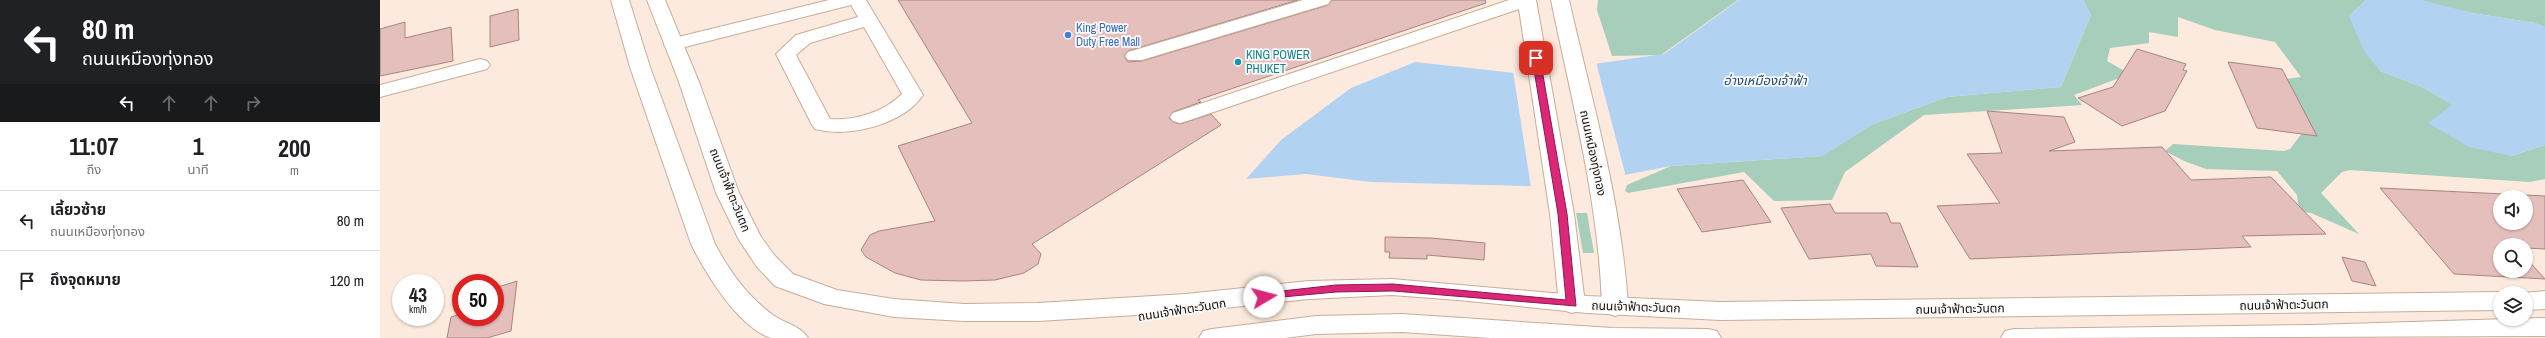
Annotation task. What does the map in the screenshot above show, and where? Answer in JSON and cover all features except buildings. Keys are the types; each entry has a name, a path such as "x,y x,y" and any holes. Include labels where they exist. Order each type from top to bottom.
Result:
{"main road":[{"path":"620,0 640,67 703,244 714,267 726,286 744,305 766,323 795,338"},
{"name":"ถนนเจ้าฟ้าตะวันตก","path":"656,0 679,56 725,185 752,243 773,269 798,291 836,310 886,323 960,329 1068,325 1336,288 1400,288 1615,308 1720,311 2493,301"},
{"path":"673,44 851,0"},
{"path":"857,0 869,20 913,95 898,110 847,126 822,124 786,54 803,39 869,20"},
{"path":"1135,56 1322,0"},
{"path":"1180,117 1527,0 1562,214 1572,304 1570,336"},
{"name":"ถนนเหมืองทุ่งทอง","path":"1560,0 1606,212 1614,263 1615,308 1612,338"},
{"path":"380,90 480,65"},
{"path":"2533,301 2545,300"},
{"path":"1212,338 1316,324 1402,323 1570,336 1612,338 1708,338"},
{"path":"2014,338 2545,327"}],"green space":[{"path":"1598,0 1738,0 1661,55 1612,56 1597,10"},
{"path":"2083,0 2366,0 2349,16 2380,71 2422,87 2453,105 2429,124 2511,156 2545,145 2545,179 2530,182 2350,170 2342,172 2321,193 2359,234 2311,213 2299,211 2297,195 2277,171 2206,169 2184,161 2165,151 2173,144 2284,151 2290,149 2309,124 2286,79 2301,77 2275,42 2215,30 2178,17 2178,37 2149,32 2149,43 2110,48 2107,61 2130,74 2074,95 2082,105 1924,115 1845,172 1832,200 1774,201 1744,172 1628,193 1625,191 1627,185 1671,166 1822,156 1871,125 1947,97 2061,87 2091,15"},
{"path":"2415,0 2545,0 2545,27 2535,23 2472,13"},
{"path":"1576,213 1587,213 1594,253 1583,253"}],"water":[{"name":"อ่างเหมืองเจ้าฟ้า","path":"1739,0 2083,0 2091,15 2061,87 1947,97 1871,125 1823,156 1671,166 1562,187 1371,182 1306,174 1246,179 1281,140 1351,88 1415,62 1524,74 1664,54"},
{"path":"2366,0 2422,0 2472,13 2535,23 2545,27 2545,145 2511,156 2469,147 2428,123 2452,105 2422,87 2380,71 2364,51 2349,16"}],"pier":[{"path":"1596,62 1626,177 1562,189 1531,188 1513,71 1524,72"}],"place":[{"name":"King Power Duty Free Mall","path":"1068,35"},
{"name":"KING POWER PHUKET","path":"1238,62"}],"route":[{"path":"1264,297 1336,288 1393,287 1450,291 1572,304 1562,214 1536,58"}]}
